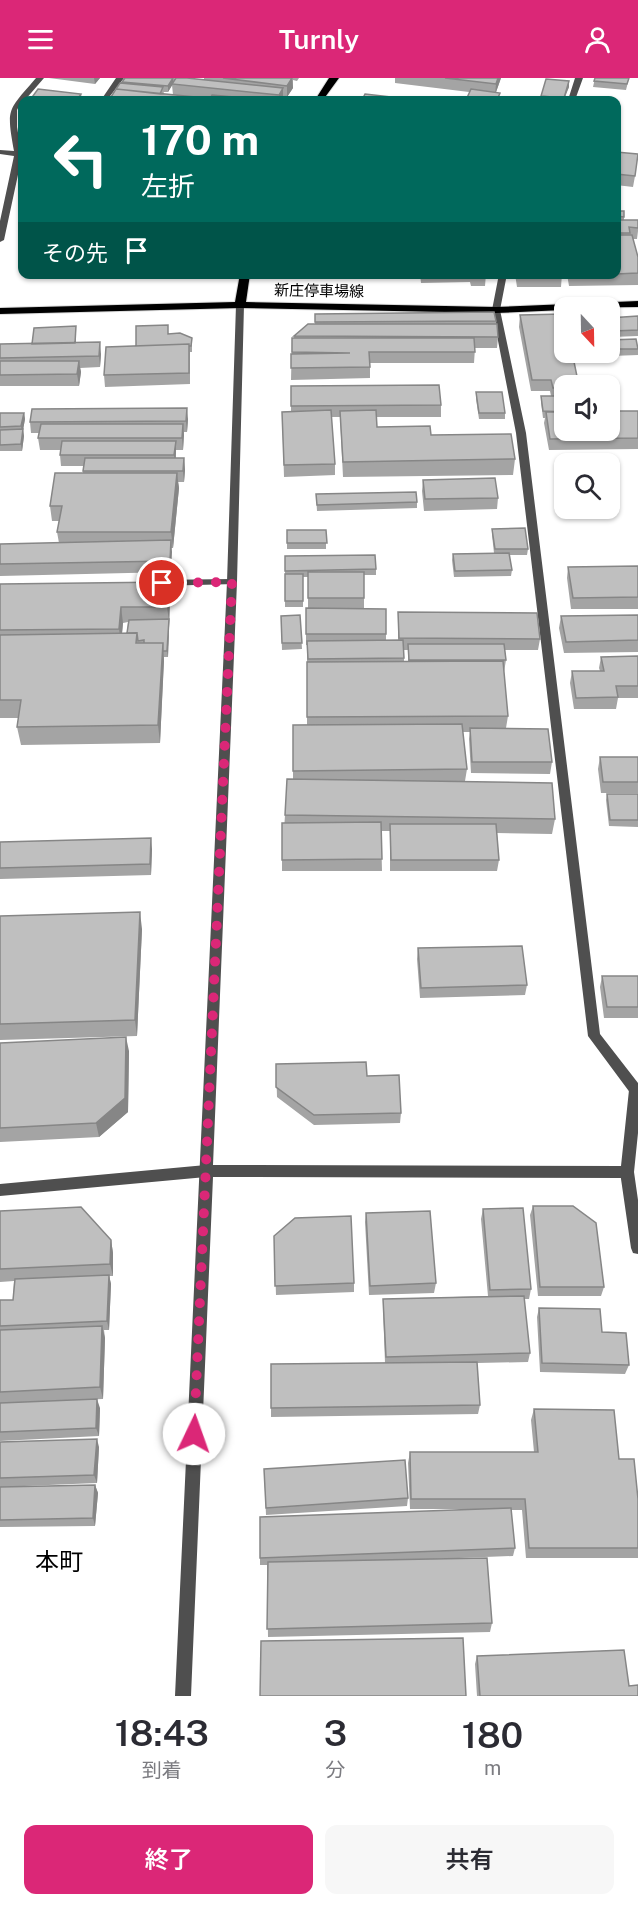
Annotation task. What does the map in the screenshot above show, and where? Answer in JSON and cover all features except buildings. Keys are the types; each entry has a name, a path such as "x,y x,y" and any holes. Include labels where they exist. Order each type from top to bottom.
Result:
{"main road":[{"path":"322,96 334,78"},
{"path":"240,305 244,279"},
{"name":"新庄停車場線","path":"0,311 240,305 496,310 638,304"}],"street":[{"path":"25,96 40,78"},
{"path":"107,96 120,78"},
{"path":"572,96 579,78"},
{"path":"18,104 13,110 13,127 18,146"},
{"path":"0,152 18,154"},
{"path":"0,240 18,163"},
{"path":"502,279 496,310 521,433 594,1036 637,1090 627,1172 638,1248"},
{"path":"183,1696 232,582 240,305"},
{"path":"139,584 232,582"},
{"path":"0,1190 206,1171 627,1172"}],"district":[{"name":"本町","path":"59,1562"}],"route":[{"path":"162,583 232,582 194,1434"}]}
